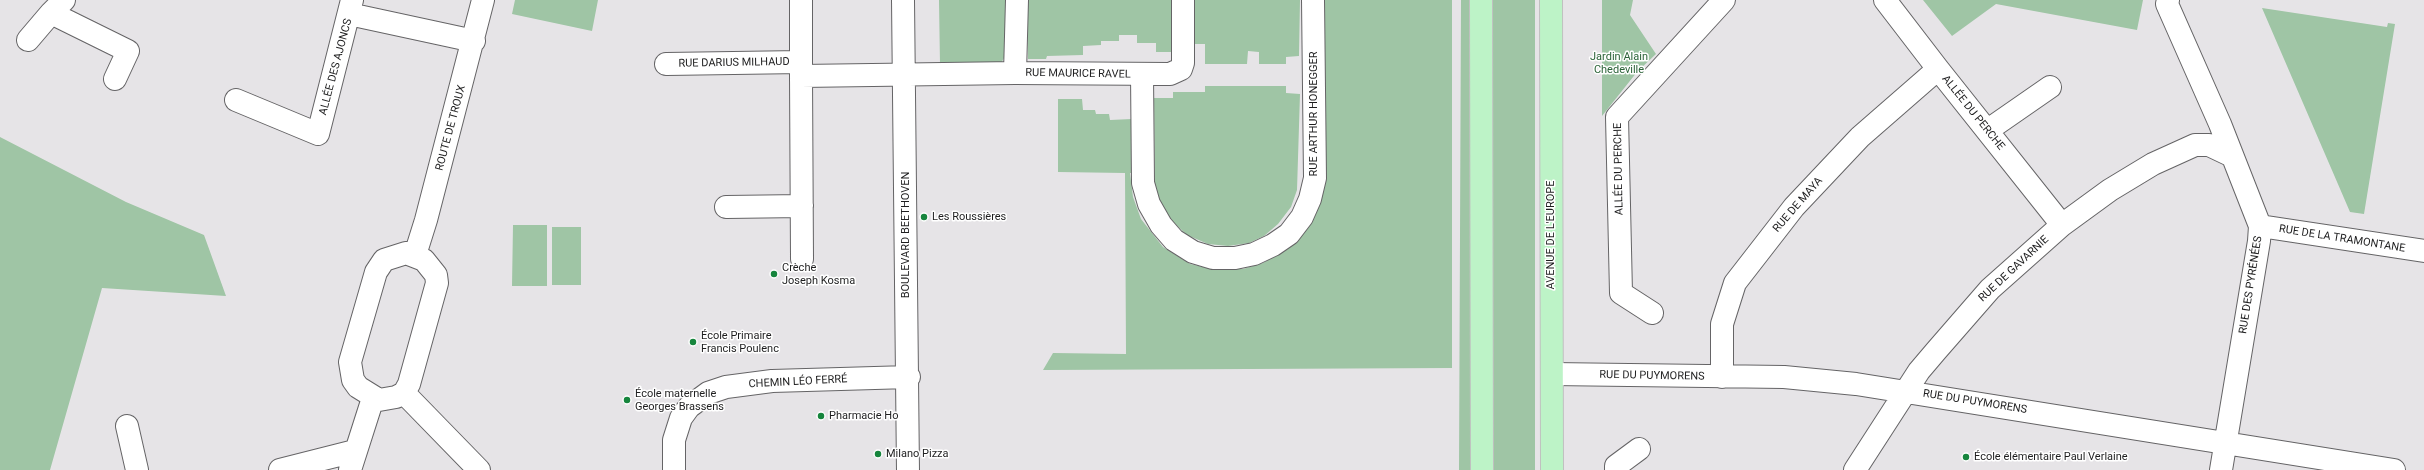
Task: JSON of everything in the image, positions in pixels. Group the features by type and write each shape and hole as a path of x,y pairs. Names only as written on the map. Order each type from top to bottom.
{"main road":[{"path":"1481,0 1482,470"},
{"name":"AVENUE DE L'EUROPE","path":"1551,0 1552,470"}],"street":[{"name":"ROUTE DE TROUX","path":"415,255 426,220 474,41 483,0"},
{"name":"RUE DARIUS MILHAUD","path":"666,64 801,69 801,0"},
{"name":"BOULEVARD BEETHOVEN","path":"904,0 906,281 909,377 908,470"},
{"path":"1015,73 1017,0"},
{"name":"RUE MAURICE RAVEL","path":"801,69 905,75 1015,73 1170,74 1180,69 1183,63 1183,0"},
{"name":"RUE ARTHUR HONEGGER","path":"1142,74 1143,183 1149,204 1161,225 1174,240 1200,254 1220,258 1254,254 1273,245 1289,234 1302,217 1310,199 1315,178 1313,0"},
{"name":"ALLÉE DU PERCHE","path":"1652,313 1621,293 1617,118 1724,0"},
{"name":"ALLÉE DU PERCHE","path":"1885,0 2062,225"},
{"name":"RUE DES PYRÉNÉES","path":"2168,0 2167,4 2220,124 2230,155 2260,226 2258,248 2221,470"},
{"path":"28,40 57,6 128,52 115,79"},
{"name":"ALLÉE DES AJONCS","path":"236,100 318,134 350,7 474,41"},
{"path":"801,69 802,259"},
{"name":"RUE DE MAYA","path":"1722,376 1722,324 1735,283 1794,206 1860,137 1938,69"},
{"path":"1988,130 2050,87"},
{"name":"RUE DE GAVARNIE","path":"1855,470 1919,371 1990,289 2062,225 2110,190 2147,168 2195,145 2209,145 2230,155"},
{"path":"726,206 802,206"},
{"name":"RUE DE LA TRAMONTANE","path":"2260,226 2424,252"},
{"path":"399,254 415,255 424,260 431,267 436,276 437,283 409,384 404,393 387,400 373,398 358,387 351,373 350,362 376,272 380,265 390,257 399,254"},
{"name":"RUE DU PUYMORENS","path":"1552,374 1784,377 1907,391 2394,470"},
{"name":"CHEMIN LÉO FERRÉ","path":"674,470 674,440 681,418 689,407 708,393 726,387 772,381 909,377"},
{"path":"404,393 477,469"},
{"path":"280,470 353,460 373,398"},
{"path":"128,426 137,470"},
{"path":"1616,470 1616,466 1639,449"}],"green space":[{"path":"515,0 598,0 592,31 512,14"},
{"path":"939,0 1007,0 1008,51 1000,65 940,65"},
{"path":"1027,0 1174,0 1175,52 1156,52 1156,43 1137,43 1137,35 1119,35 1119,41 1101,41 1101,45 1083,46 1083,55 1047,56 1046,59 1028,59"},
{"path":"1195,0 1300,0 1299,56 1286,57 1286,64 1259,64 1259,52 1248,51 1247,64 1205,64 1205,44 1195,44"},
{"path":"1324,0 1452,0 1452,368 1043,370 1053,353 1126,354 1125,173 1058,172 1058,99 1082,99 1083,110 1095,110 1096,114 1109,114 1110,120 1132,119 1132,173 1130,173 1133,197 1141,219 1163,247 1190,264 1212,269 1243,269 1263,263 1288,249 1299,238"},
{"path":"1461,0 1471,0 1470,470 1459,470"},
{"path":"1489,0 1535,0 1535,470 1490,470"},
{"name":"Jardin Alain Chedeville","path":"1602,0 1633,0 1630,15 1656,54 1637,72 1602,116"},
{"path":"1923,0 2143,0 2137,30 1996,4 1952,36"},
{"path":"2262,8 2387,27 2388,23 2395,24 2364,214 2350,212"},
{"path":"1205,86 1286,86 1286,93 1300,94 1297,190 1291,207 1278,224 1264,236 1249,243 1228,246 1208,244 1187,235 1173,222 1161,207 1155,188 1154,98 1173,98 1173,92 1205,92"},
{"path":"0,137 126,202 204,235 226,296 102,288 50,470 0,470"},
{"path":"513,225 547,225 547,286 512,286"},
{"path":"552,227 581,227 581,285 552,285"}],"place":[{"name":"Les Roussières","path":"924,217"},
{"name":"Crèche Joseph Kosma","path":"774,274"},
{"name":"École Primaire Francis Poulenc","path":"693,342"},
{"name":"École maternelle Georges Brassens","path":"627,400"},
{"name":"Pharmacie Ho","path":"821,416"},
{"name":"Milano Pizza","path":"878,454"},
{"name":"École élémentaire Paul Verlaine","path":"1966,457"}]}
